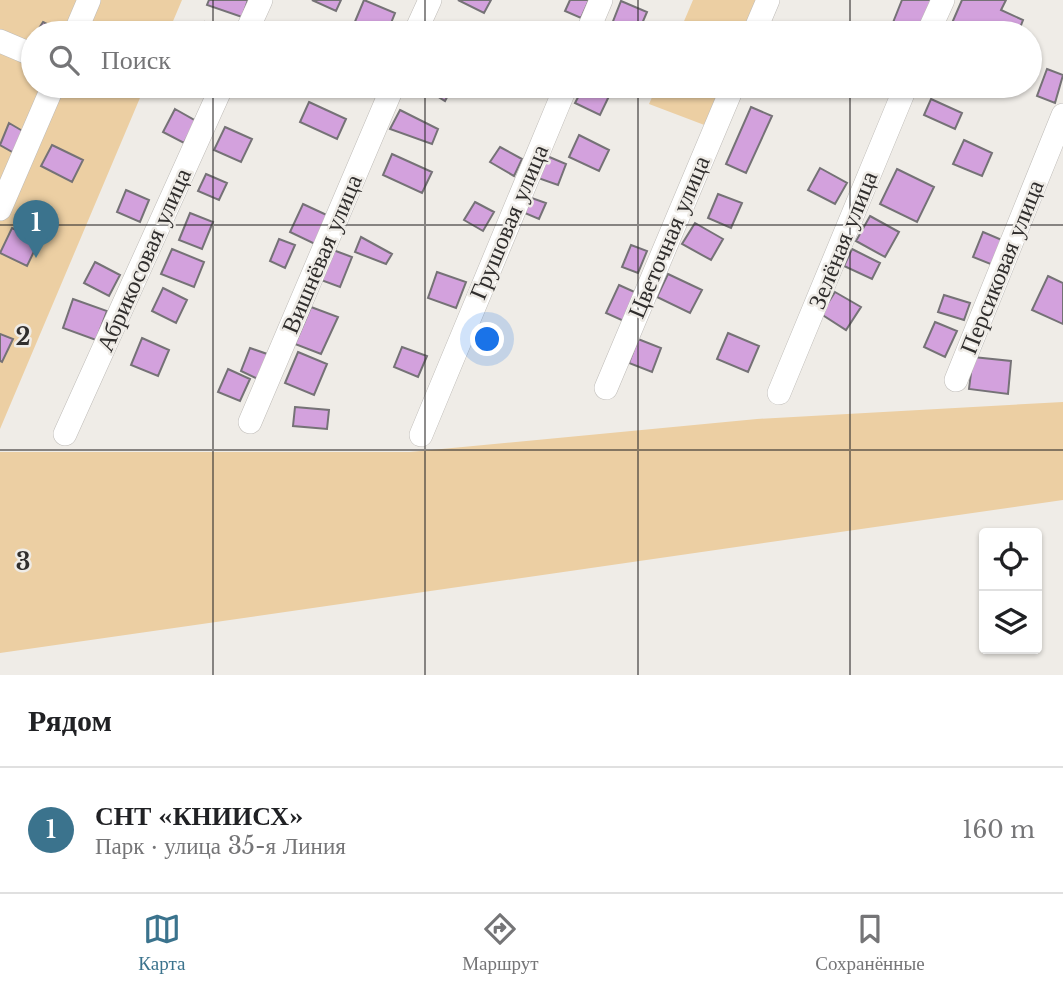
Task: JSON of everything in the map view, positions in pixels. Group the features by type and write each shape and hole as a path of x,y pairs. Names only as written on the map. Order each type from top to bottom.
{"street":[{"path":"80,21 89,0"},
{"path":"251,21 261,0"},
{"path":"420,21 430,0"},
{"path":"592,21 601,0"},
{"path":"759,21 768,0"},
{"path":"933,21 943,0"},
{"path":"0,41 21,50"},
{"path":"0,209 6,178 46,98"},
{"name":"Абрикосовая улица","path":"65,434 217,98"},
{"name":"Вишнёвая улица","path":"250,422 388,98"},
{"name":"Грушовая улица","path":"421,435 561,98"},
{"name":"Цветочная улица","path":"606,388 728,98"},
{"name":"Зелёная улица","path":"779,393 901,98"},
{"name":"Персиковая улица","path":"956,380 1063,115"}],"shaded area":[{"path":"0,0 182,0 173,21 21,21 21,98 140,98 0,429"},
{"path":"693,0 762,0 753,21 684,21"},
{"path":"652,98 720,98 707,126 649,104"},
{"path":"1063,402 1063,500 0,653 0,452 410,452 757,419"}],"building":[{"path":"209,0 248,0 242,17 207,5"},
{"path":"312,0 341,0 336,11"},
{"path":"364,0 395,13 392,21 355,21"},
{"path":"458,0 491,0 484,13"},
{"path":"570,0 589,0 581,18 565,11"},
{"path":"902,0 932,0 924,21 894,21"},
{"path":"962,0 1006,0 1001,10 1023,20 1023,21 953,21"},
{"path":"621,1 647,12 643,21 613,21"},
{"path":"1047,69 1063,75 1055,103 1042,98 1042,82"},
{"path":"578,98 608,98 600,115 575,103"},
{"path":"931,99 962,113 955,129 924,115"},
{"path":"309,102 346,119 337,139 300,122"},
{"path":"751,107 772,116 746,173 726,164"},
{"path":"175,109 196,121 184,143 163,132"},
{"path":"400,110 438,129 432,144 390,129"},
{"path":"9,123 26,133 14,153 0,145"},
{"path":"225,127 252,139 241,162 214,150"},
{"path":"579,135 609,150 599,171 569,157"},
{"path":"964,140 992,153 982,176 953,164"},
{"path":"52,145 83,160 72,182 41,166"},
{"path":"500,147 522,159 514,176 490,162"},
{"path":"392,154 432,172 422,193 383,175"},
{"path":"547,156 566,164 558,185 538,178"},
{"path":"820,168 847,183 835,204 808,190"},
{"path":"897,169 934,187 917,222 880,204"},
{"path":"206,174 227,183 219,200 198,191"},
{"path":"126,190 149,200 140,222 117,212"},
{"path":"718,194 742,203 731,228 708,218"},
{"path":"526,196 546,203 539,219 520,211"},
{"path":"475,202 494,212 483,231 464,220"},
{"path":"303,204 331,217 317,245 290,232"},
{"path":"190,213 213,222 202,249 179,240"},
{"path":"870,216 899,232 885,257 856,241"},
{"path":"695,223 723,239 711,260 682,244"},
{"path":"12,228 39,241 27,266 0,253"},
{"path":"983,232 1002,240 993,265 973,257"},
{"path":"361,237 392,254 386,264 355,252"},
{"path":"279,239 295,245 285,268 270,261"},
{"path":"631,245 647,251 638,273 622,267"},
{"path":"172,249 204,262 194,287 161,274"},
{"path":"852,249 880,263 872,279 844,266"},
{"path":"333,250 352,257 340,287 321,280"},
{"path":"95,262 120,275 109,296 84,283"},
{"path":"437,272 466,282 456,308 428,298"},
{"path":"668,274 702,290 690,313 657,297"},
{"path":"1048,276 1063,283 1063,324 1032,310"},
{"path":"619,285 639,294 626,322 606,313"},
{"path":"163,288 187,300 176,323 152,311"},
{"path":"835,292 861,307 846,330 821,314"},
{"path":"944,295 970,303 964,320 938,312"},
{"path":"73,299 107,311 96,340 63,328"},
{"path":"311,307 338,317 321,354 295,344"},
{"path":"935,322 957,331 945,357 924,347"},
{"path":"728,333 759,346 748,372 717,359"},
{"path":"0,334 13,339 2,362 0,361"},
{"path":"142,338 169,350 158,376 131,365"},
{"path":"638,339 661,348 652,372 629,363"},
{"path":"402,347 427,356 418,377 394,367"},
{"path":"250,348 270,355 262,381 241,371"},
{"path":"298,352 327,364 314,395 285,383"},
{"path":"973,357 1011,361 1008,394 969,389"},
{"path":"228,369 250,379 240,401 218,392"},
{"path":"295,407 329,410 327,429 293,426"}],"place":[{"name":"СНТ «КНИИСХ»","path":"36,258"}]}
